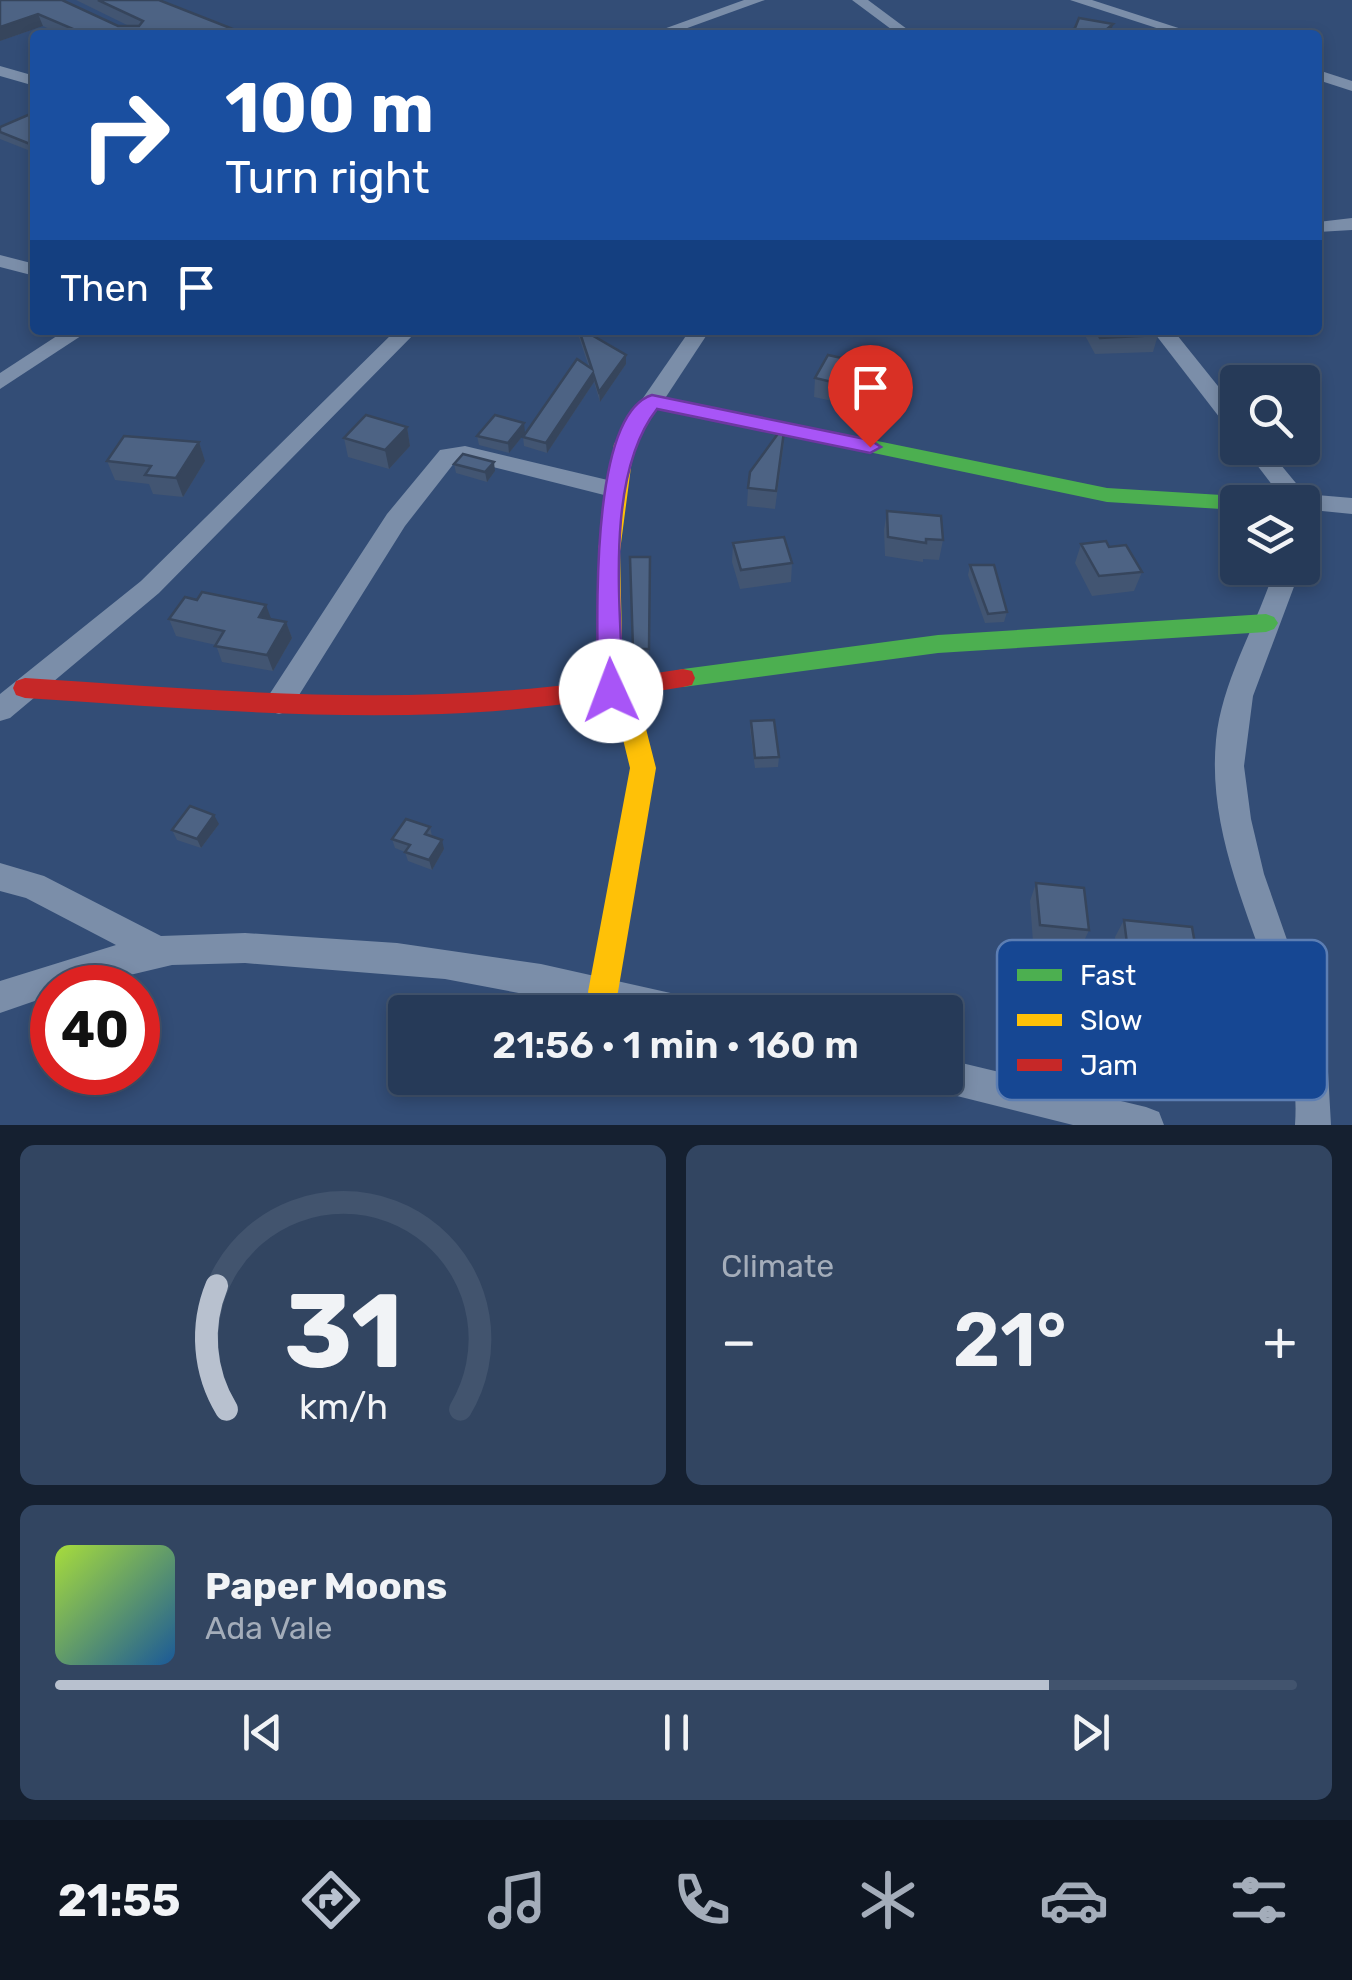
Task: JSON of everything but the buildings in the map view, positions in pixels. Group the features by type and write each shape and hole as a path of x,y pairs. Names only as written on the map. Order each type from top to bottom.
{"street":[{"path":"669,30 758,0"},
{"path":"859,0 901,30"},
{"path":"1077,0 1175,30"},
{"path":"0,71 30,80"},
{"path":"1322,76 1352,86"},
{"path":"1322,228 1352,224"},
{"path":"0,261 30,269"},
{"path":"0,382 72,335"},
{"path":"0,710 150,586 403,335"},
{"path":"603,992 643,768 631,721 611,691 609,551 616,490 624,444 697,335"},
{"path":"1166,335 1220,403"},
{"path":"652,402 1107,495 1220,502"},
{"path":"279,703 396,520 448,455 465,453 616,490"},
{"path":"1268,465 1284,485"},
{"path":"1320,504 1352,506"},
{"path":"1269,940 1246,863 1233,794 1230,742 1240,688 1281,585"},
{"path":"25,688 279,703 412,706 611,691 831,656 951,642 1266,623"},
{"path":"0,877 32,886 158,952"},
{"path":"0,997 83,968 158,952 235,947 409,958 471,966 615,995"},
{"path":"963,1080 997,1089"},
{"path":"1043,1100 1146,1125"},
{"path":"1313,1125 1316,1100"}],"traffic: fast":[{"path":"809,433 1107,495 1220,502"},
{"path":"683,678 938,644 1266,623"}],"traffic: slow":[{"path":"603,992 643,768 631,721 611,691 609,551 624,444 652,401 809,433"}],"traffic: jam":[{"path":"25,688 267,703 412,705 548,696 683,678"}],"route":[{"path":"611,691 609,551 620,459 631,429 652,402 870,447"}]}
